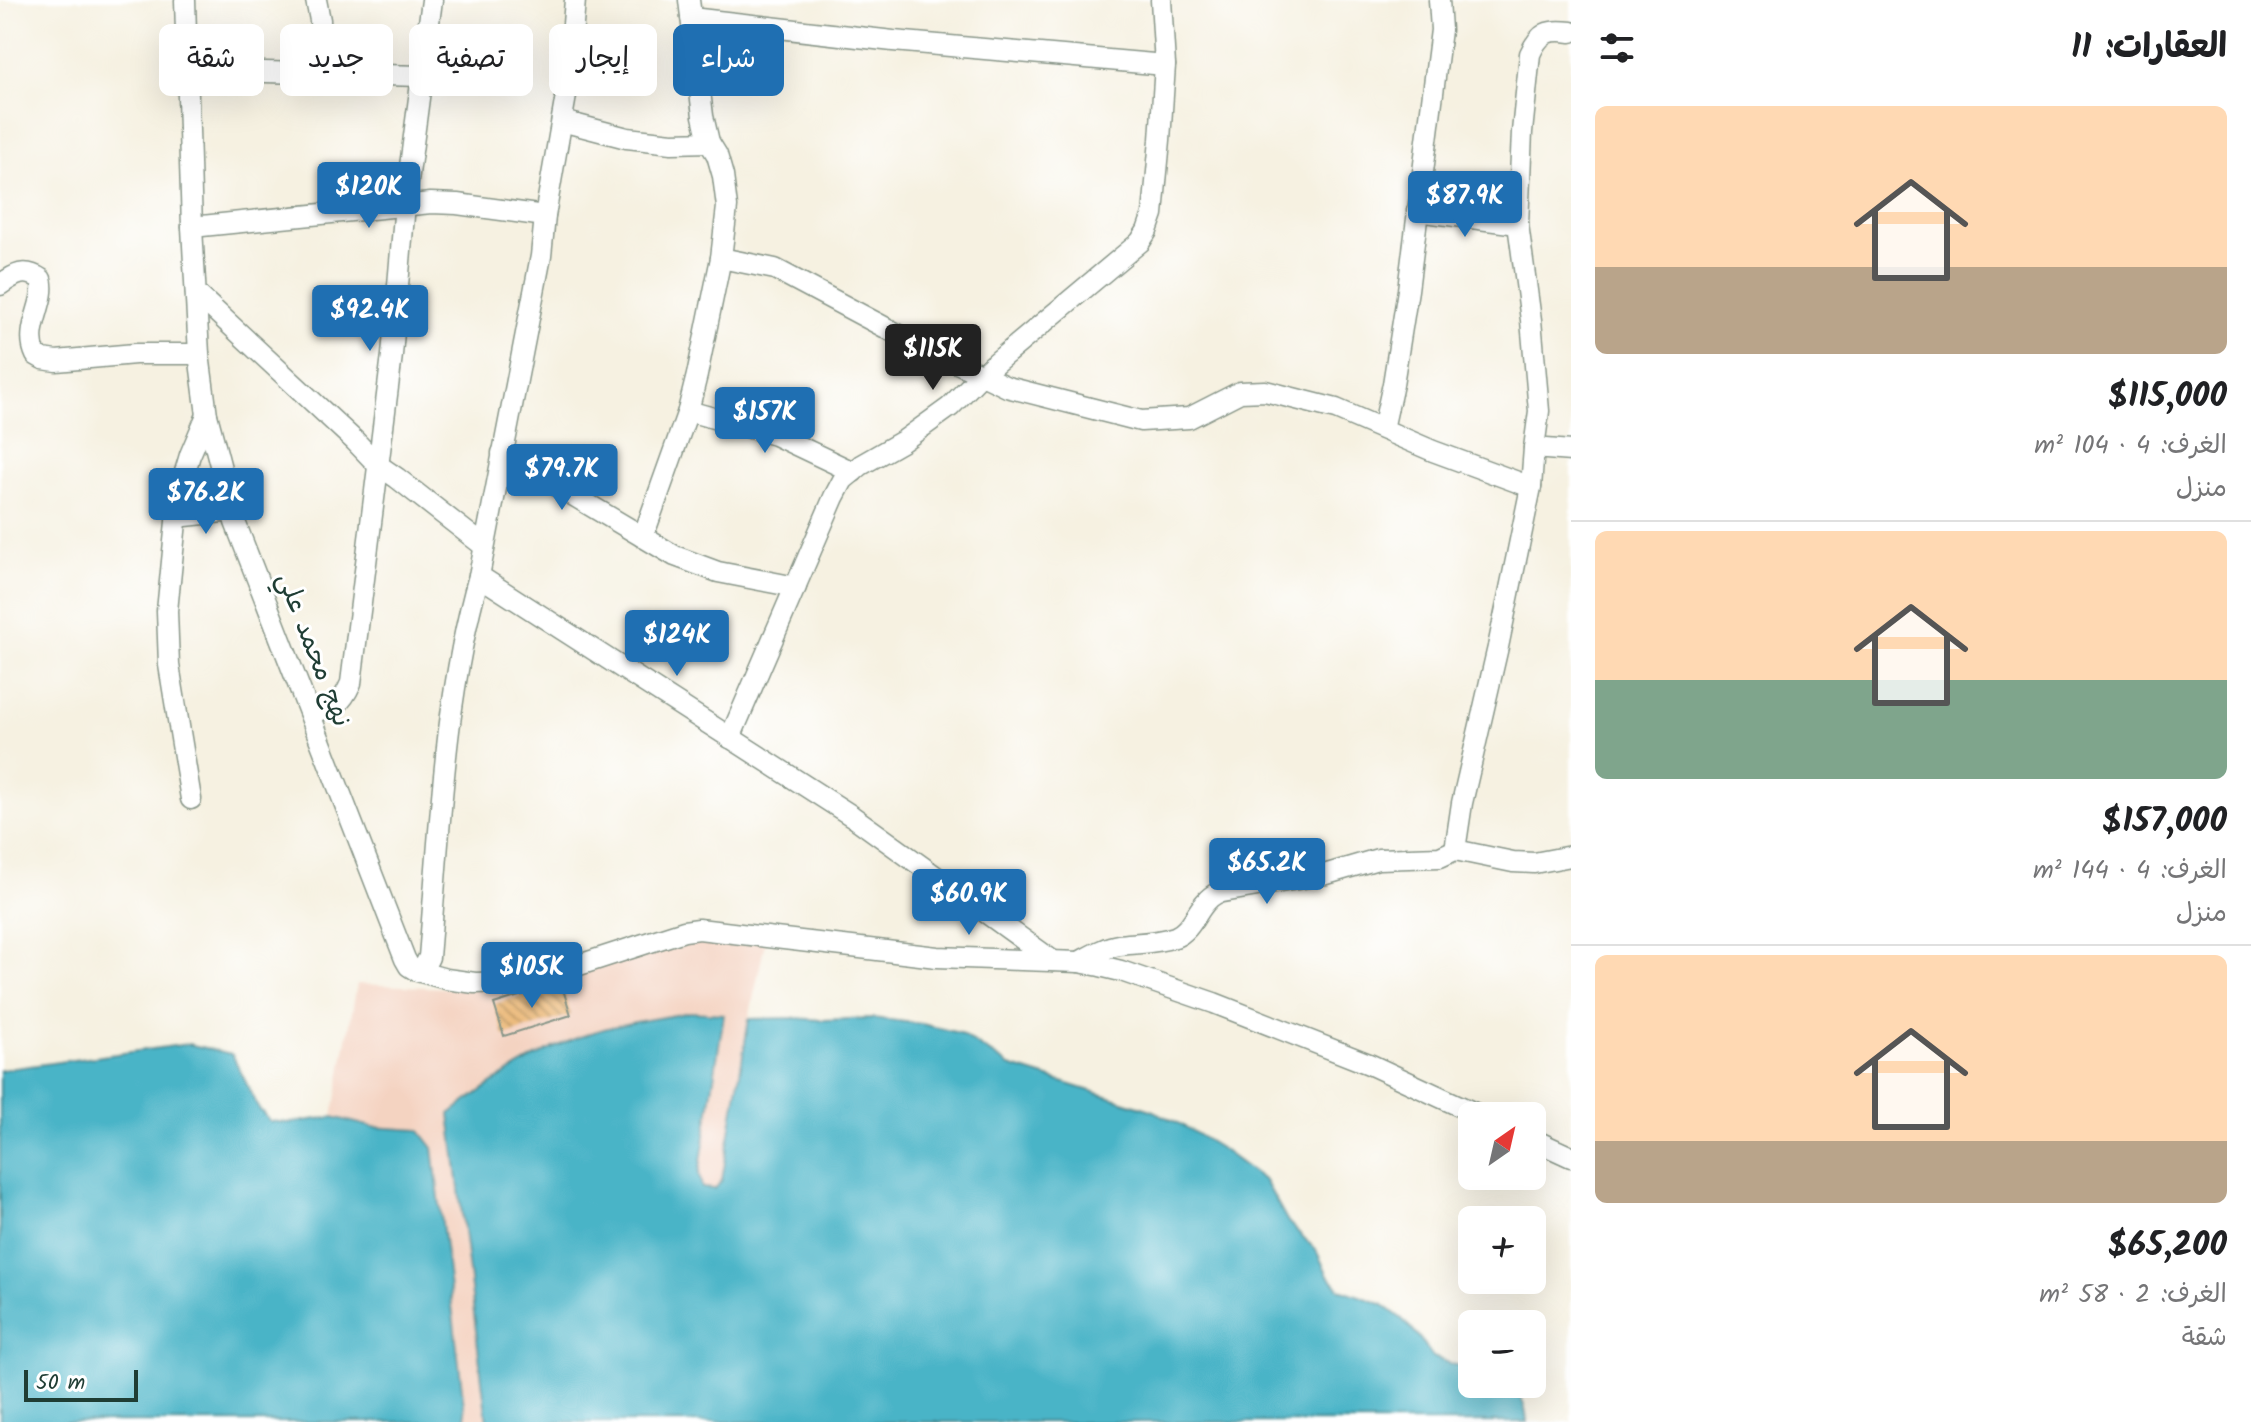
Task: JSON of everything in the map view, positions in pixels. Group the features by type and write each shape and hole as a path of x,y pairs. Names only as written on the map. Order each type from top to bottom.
{"street":[{"name":"نهج محمد علي","path":"185,0 186,24"},
{"path":"316,0 320,24"},
{"path":"429,24 432,0"},
{"path":"575,0 568,84 541,256 479,576 467,618 453,704 429,957 420,971 475,983 516,980 576,966 684,931 699,929 948,958 1079,962 1121,971 1214,1003 1369,1064 1458,1105"},
{"path":"730,738 843,480 950,407 981,375 1140,242 1147,231 1153,214 1165,65 1161,0"},
{"path":"1383,429 1404,319 1441,30 1439,0"},
{"path":"643,537 688,411 721,258 727,207 723,176 709,142 703,116 690,9 893,41 1165,65"},
{"path":"1455,850 1462,803 1531,487 1539,411 1518,224 1522,132 1530,54 1535,42 1545,33 1559,30 1571,32"},
{"name":"نهج محمد علي","path":"188,96 199,354 207,415 232,511 405,959 409,966 420,971"},
{"path":"311,713 334,707 345,698 351,683 392,355 405,204 419,96"},
{"path":"562,121 627,138 672,143 709,142"},
{"path":"192,227 405,204 457,204 545,216"},
{"path":"1417,211 1518,224"},
{"path":"721,258 775,269 903,337 1007,387 1141,421 1189,418 1232,396 1258,390 1336,409 1433,451 1531,487"},
{"path":"0,285 21,272 41,279 43,286 32,343 36,355 43,359 56,361 107,356 199,354"},
{"path":"196,293 378,465 484,546"},
{"path":"688,411 775,435 853,472"},
{"path":"191,799 169,665 167,611 183,475 207,415"},
{"path":"1534,448 1571,451"},
{"path":"502,453 675,556 718,572 796,587"},
{"path":"176,517 232,511"},
{"path":"479,576 852,816 1053,961"},
{"path":"1079,962 1108,948 1152,943 1175,936 1187,927 1207,899 1217,893 1327,874 1378,859 1440,857 1455,850 1513,862 1534,863 1571,856"},
{"path":"1546,1145 1571,1157"}],"shaded area":[{"path":"690,932 765,942 722,1180 715,1189 702,1188 699,1174 724,1014 450,1114 487,1422 466,1422 433,1148 418,1130 372,1127 333,1117 357,984 496,990"}],"water":[{"path":"690,1012 724,1014 699,1174 702,1188 715,1189 722,1180 749,1019 872,1018 922,1024 959,1033 1010,1066 1152,1110 1223,1150 1265,1181 1288,1222 1316,1250 1328,1275 1340,1289 1382,1304 1402,1319 1433,1357 1458,1365 1458,1398 1521,1398 1527,1422 487,1422 450,1114 484,1089 555,1047 617,1026"},
{"path":"188,1044 232,1054 259,1109 270,1121 288,1123 333,1117 372,1127 419,1130 433,1148 466,1422 0,1422 0,1070"}],"building":[{"path":"561,983 571,1015 504,1036 494,1004"}]}
